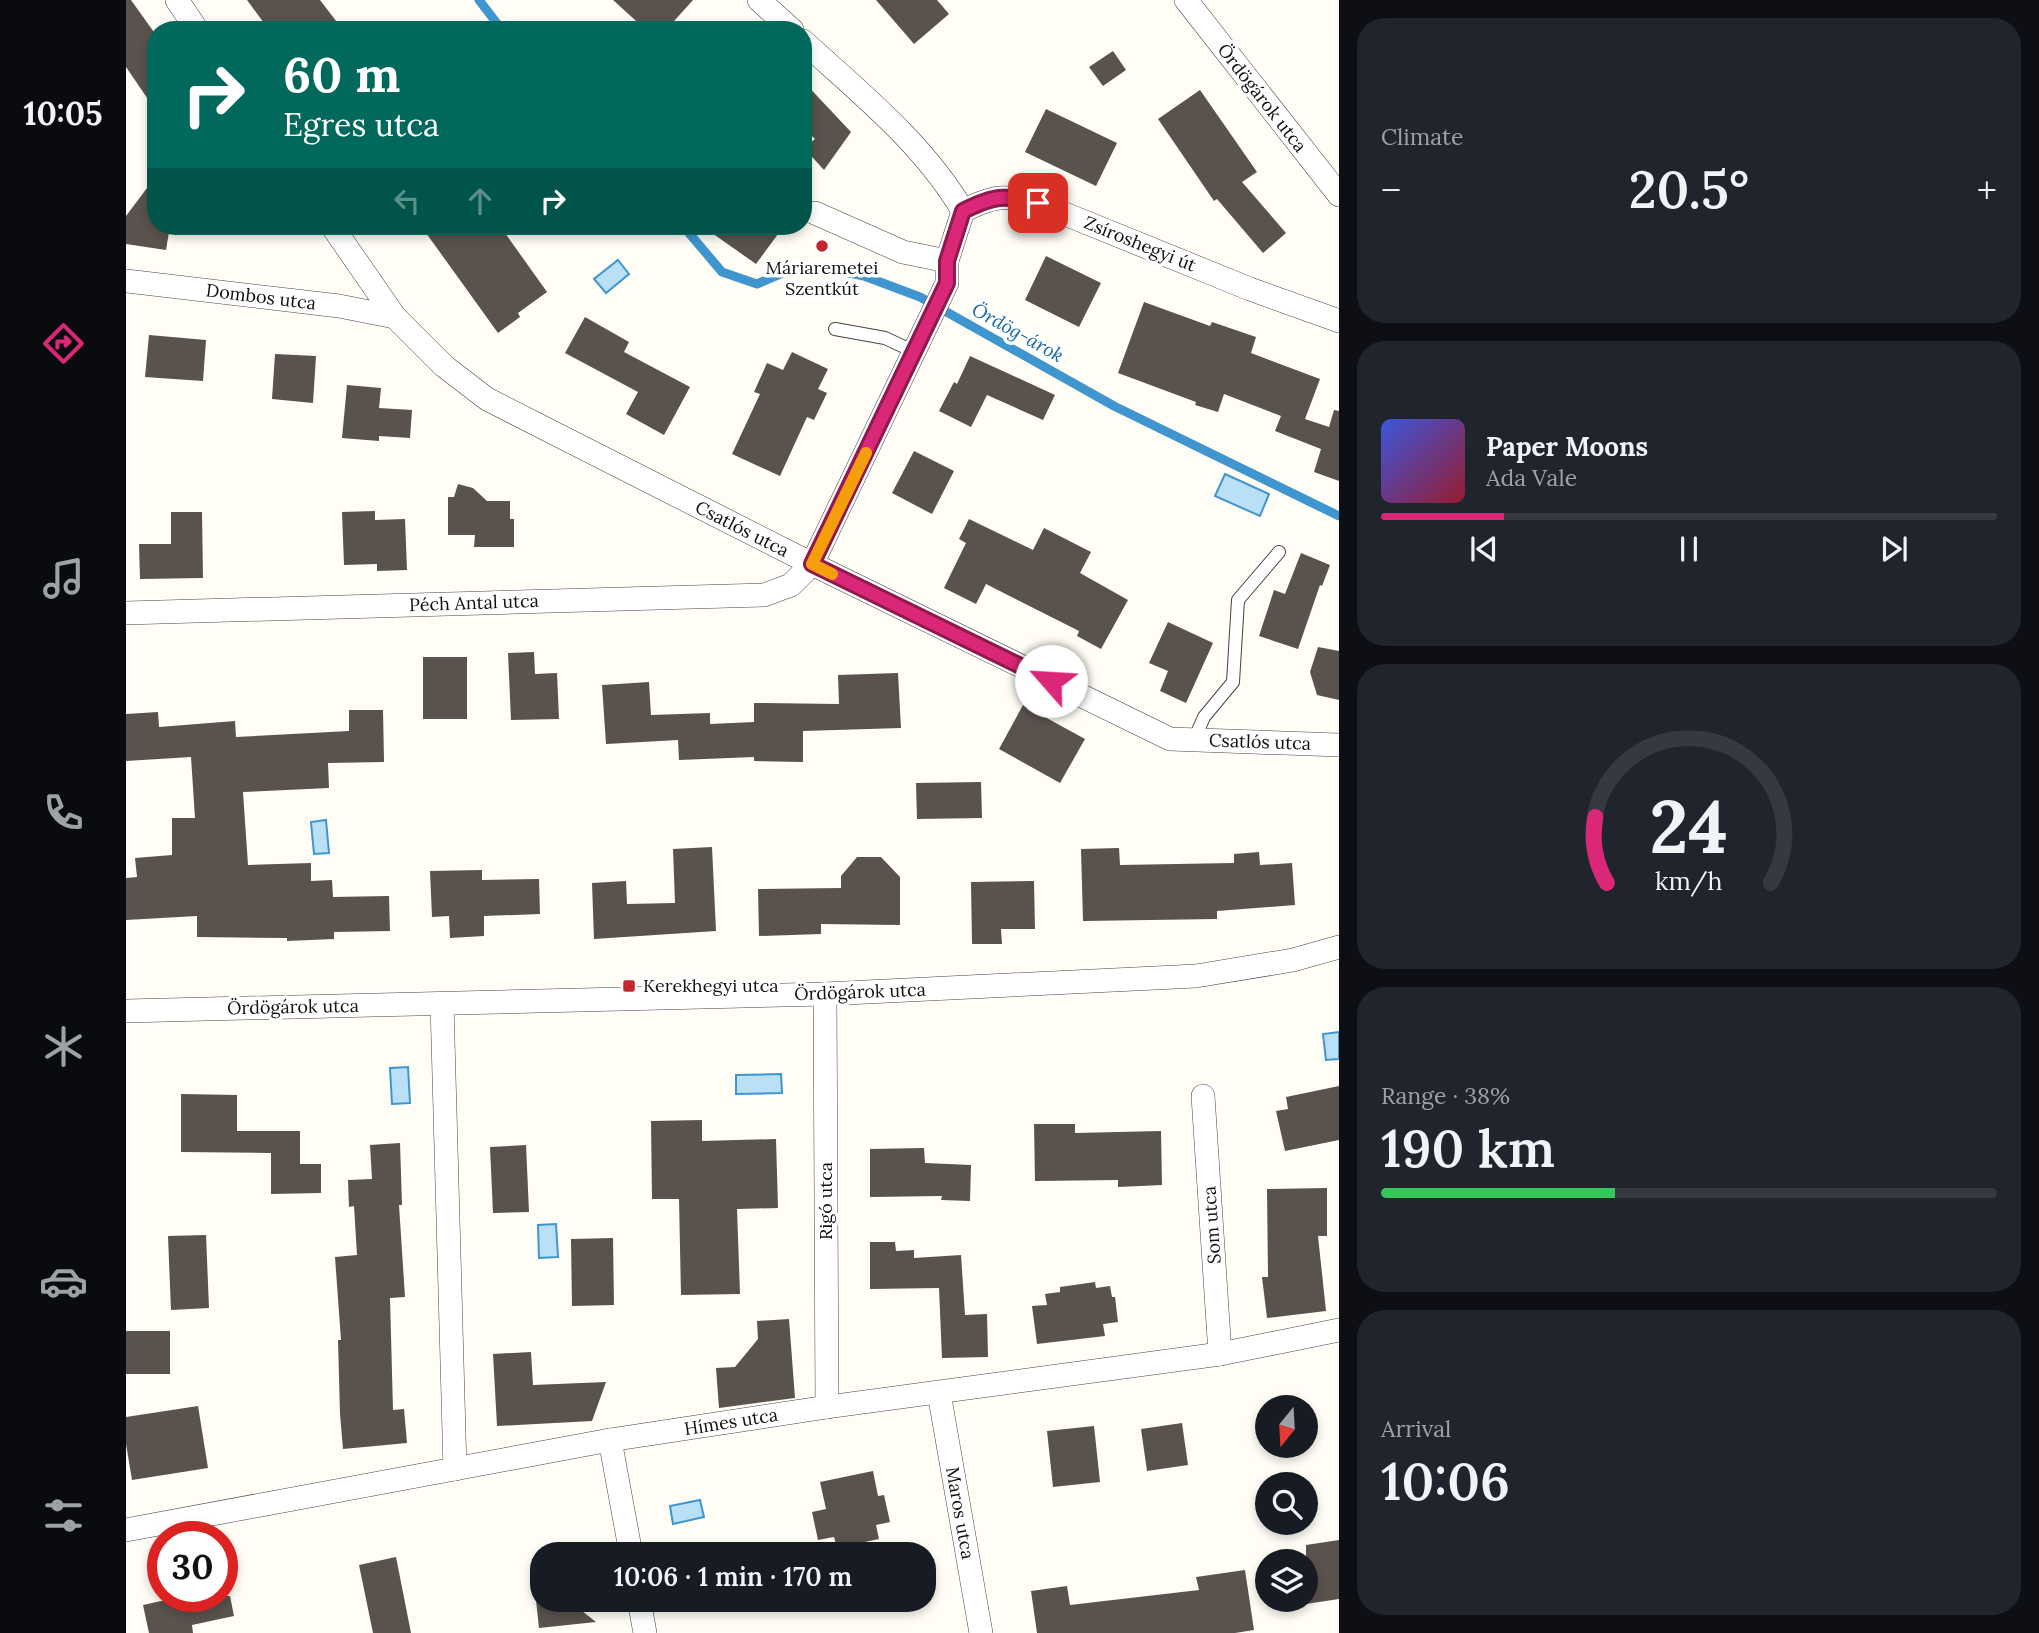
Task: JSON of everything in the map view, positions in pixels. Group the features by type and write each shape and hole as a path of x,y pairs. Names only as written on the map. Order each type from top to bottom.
{"street":[{"path":"177,0 191,21"},
{"path":"759,0 782,21"},
{"name":"Ördögárok utca","path":"1186,0 1339,195"},
{"path":"812,48 918,148 945,180 963,211 947,272 919,343 812,564"},
{"name":"Zsíroshegyi út","path":"963,211 988,199 1011,197 1038,203 1250,289 1339,321"},
{"path":"815,213 947,272"},
{"name":"Csatlós utca","path":"338,235 395,317 444,366 486,399 812,564 1170,739 1339,745"},
{"name":"Dombos utca","path":"126,281 339,306 395,317"},
{"name":"Péch Antal utca","path":"126,613 764,595 791,585 812,564"},
{"name":"Ördögárok utca","path":"126,1011 825,994 1196,976 1293,960 1339,947"},
{"name":"Rigó utca","path":"825,994 827,1408"},
{"path":"442,1004 455,1469"},
{"name":"Som utca","path":"1203,1096 1220,1354"},
{"name":"Hímes utca","path":"126,1530 610,1440 1220,1354 1339,1330"},
{"name":"Maros utca","path":"939,1393 981,1633"},
{"path":"610,1440 629,1542"},
{"path":"641,1612 645,1633"}],"lane":[{"path":"835,329 919,343"},
{"path":"1194,740 1204,716 1233,682 1238,600 1279,552"}],"water":[{"path":"618,260 629,274 606,293 594,279"},
{"path":"1225,474 1269,494 1260,516 1215,496"},
{"path":"326,820 329,853 314,854 311,822"},
{"path":"1339,1032 1339,1059 1326,1060 1323,1034"},
{"path":"408,1067 410,1103 392,1104 390,1068"},
{"path":"781,1074 782,1093 736,1094 736,1075"},
{"path":"556,1224 558,1257 539,1258 538,1225"},
{"path":"700,1500 704,1517 673,1524 670,1506"}],"building":[{"path":"126,0 131,0 147,22 147,98 126,67"},
{"path":"247,0 320,0 336,21 262,21"},
{"path":"613,0 693,0 674,21 636,21"},
{"path":"876,0 937,0 949,14 914,44"},
{"path":"1113,51 1126,70 1103,86 1089,67"},
{"path":"1200,90 1257,172 1242,182 1286,233 1263,253 1217,199 1214,201 1158,119"},
{"path":"812,91 851,132 824,170 812,157 812,141 815,139 812,136"},
{"path":"1046,109 1117,143 1096,186 1025,152"},
{"path":"147,188 147,235 168,235 166,250 126,244 126,216"},
{"path":"427,235 506,235 547,292 518,313 520,317 498,333"},
{"path":"715,235 777,235 756,264"},
{"path":"1046,256 1101,283 1079,327 1025,300"},
{"path":"1144,302 1210,326 1212,322 1256,337 1251,353 1320,379 1305,419 1329,427 1334,410 1339,411 1339,481 1314,472 1321,449 1275,431 1281,416 1224,394 1218,412 1118,373"},
{"path":"585,317 629,342 624,352 690,387 664,435 626,414 638,392 565,353"},
{"path":"149,335 206,340 203,381 145,377"},
{"path":"792,352 828,369 818,389 827,393 814,420 807,417 780,476 732,454 760,394 754,392 767,363 783,370"},
{"path":"275,354 316,356 313,403 272,399"},
{"path":"970,356 1055,395 1043,420 987,395 971,427 939,411 954,382 957,384"},
{"path":"347,385 381,388 379,408 412,410 410,438 379,436 379,441 342,438"},
{"path":"914,451 954,471 932,514 892,493"},
{"path":"458,484 473,488 487,501 510,501 510,519 514,519 514,547 474,547 475,535 448,535 448,497 454,497"},
{"path":"375,511 375,520 405,519 407,570 377,571 377,564 344,565 342,512"},
{"path":"171,512 202,512 203,578 140,579 139,544 171,544"},
{"path":"969,519 1033,550 1044,528 1091,552 1080,573 1128,600 1101,649 1077,636 1079,631 986,584 976,604 944,588 966,543 959,539"},
{"path":"1301,553 1330,565 1322,586 1320,585 1298,649 1259,636 1274,590 1285,594"},
{"path":"1168,622 1213,643 1186,703 1160,691 1168,671 1149,663"},
{"path":"1318,647 1339,651 1339,700 1317,695 1310,672"},
{"path":"534,652 535,674 557,673 559,719 511,720 508,653"},
{"path":"423,657 467,657 467,719 423,719"},
{"path":"898,673 901,728 803,731 803,762 754,761 754,757 679,760 678,740 606,744 602,685 649,682 651,715 710,713 710,724 754,722 754,703 839,704 838,675"},
{"path":"1023,705 1085,739 1060,783 999,749"},
{"path":"349,710 383,710 384,762 328,763 329,788 243,792 248,865 311,863 311,881 332,880 333,897 389,896 390,931 334,932 334,939 287,941 287,938 197,937 197,916 126,920 126,878 137,877 135,858 172,855 172,818 195,818 191,757 126,761 126,714 158,712 159,727 235,721 236,737 349,731"},
{"path":"981,782 982,818 917,819 916,783"},
{"path":"712,847 716,931 594,939 592,883 626,881 627,904 675,903 673,849"},
{"path":"1119,848 1120,865 1234,863 1234,854 1259,852 1260,865 1292,863 1295,905 1217,911 1217,919 1083,921 1081,849"},
{"path":"857,857 881,857 900,877 900,925 821,924 821,934 759,936 758,889 841,888 841,876"},
{"path":"482,870 482,880 539,879 540,914 484,916 484,936 450,938 449,916 432,917 430,871"},
{"path":"1034,881 1035,929 1001,929 1002,944 972,944 971,882"},
{"path":"1339,1086 1339,1140 1285,1151 1276,1111 1288,1109 1286,1097"},
{"path":"181,1094 237,1095 237,1131 300,1131 300,1164 321,1164 321,1193 271,1194 271,1153 181,1152"},
{"path":"702,1120 702,1141 776,1139 778,1208 737,1209 740,1294 681,1295 679,1199 652,1199 651,1121"},
{"path":"1034,1124 1075,1124 1075,1133 1161,1131 1162,1185 1118,1187 1118,1180 1035,1181"},
{"path":"400,1143 402,1205 399,1205 405,1297 390,1298 393,1410 404,1409 407,1443 343,1449 338,1340 341,1340 335,1257 357,1255 354,1206 349,1207 348,1180 372,1179 370,1145"},
{"path":"526,1145 529,1212 493,1213 490,1147"},
{"path":"924,1148 925,1163 971,1165 970,1201 941,1200 942,1196 870,1197 870,1149"},
{"path":"1327,1188 1327,1236 1318,1236 1326,1311 1267,1318 1262,1277 1268,1277 1267,1189"},
{"path":"206,1235 209,1308 171,1310 168,1236"},
{"path":"613,1238 614,1305 572,1306 571,1239"},
{"path":"870,1242 895,1242 896,1251 914,1250 914,1258 961,1255 965,1315 987,1314 988,1357 942,1358 939,1288 870,1289"},
{"path":"1095,1282 1096,1288 1110,1286 1112,1297 1115,1297 1118,1322 1103,1324 1105,1336 1037,1344 1032,1306 1047,1305 1045,1294 1060,1292 1060,1287"},
{"path":"789,1319 795,1398 719,1408 716,1368 735,1367 758,1339 757,1321"},
{"path":"126,1331 170,1331 170,1374 126,1374"},
{"path":"531,1352 533,1385 606,1382 592,1421 497,1426 493,1354"},
{"path":"198,1406 208,1468 132,1480 126,1444 126,1417"},
{"path":"1182,1423 1188,1465 1147,1471 1141,1429"},
{"path":"1094,1426 1100,1482 1053,1487 1047,1431"},
{"path":"873,1471 878,1496 884,1495 890,1522 876,1525 879,1539 865,1542 835,1542 834,1537 818,1540 812,1512 826,1509 820,1482"},
{"path":"1339,1540 1339,1599 1318,1602 1318,1549 1306,1549 1306,1545"},
{"path":"396,1557 411,1633 373,1633 359,1565"},
{"path":"1245,1570 1254,1630 1235,1633 1037,1633 1031,1591 1067,1586 1070,1605 1199,1590 1196,1577"},
{"path":"147,1604 147,1612 233,1612 234,1616 192,1625 193,1633 149,1633 143,1605"},
{"path":"537,1612 583,1612 596,1622 539,1628"}],"waterway":[{"name":"Ördög-árok","path":"479,0 495,21"},
{"name":"Ördög-árok","path":"691,235 722,272 757,284 792,269 824,268 864,276 920,297 1114,406 1339,516"}],"slow traffic":[{"path":"832,574 812,564 866,453"}],"place":[{"name":"Máriaremetei Szentkút","path":"822,246"},
{"name":"Kerekhegyi utca","path":"629,986"}],"route":[{"path":"1038,203 1011,197 988,199 963,211 947,261 947,283 812,564 1051,681"}]}
